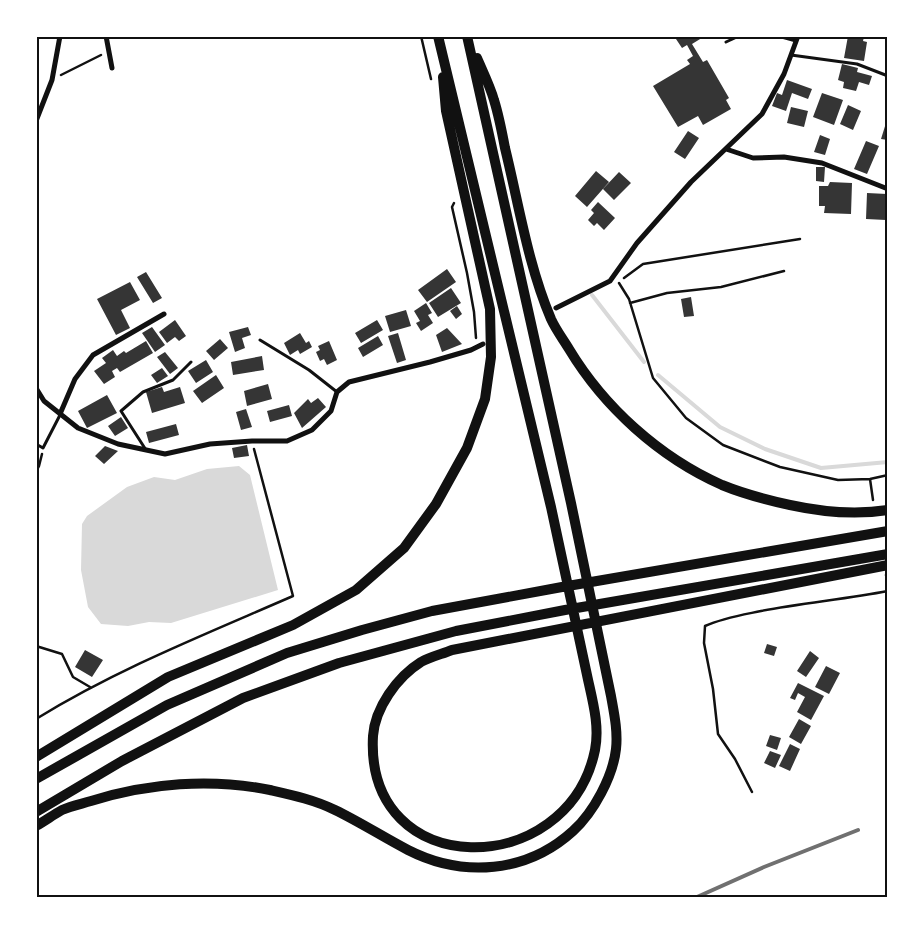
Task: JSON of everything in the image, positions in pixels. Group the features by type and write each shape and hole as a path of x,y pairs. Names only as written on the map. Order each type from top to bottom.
{"highway":[{"path":"438,36 551,507 587,675 596,725 595,748 588,776 575,796 557,817 532,835 502,844 476,848 451,846 427,837 405,823 389,804 377,781 372,756 374,730 381,706 395,684 421,662 452,650 887,570"},
{"path":"36,757 168,678 293,625 356,590 404,548 436,504 467,448 485,399 491,357 490,309 446,111 438,36"},
{"path":"36,826 63,810 103,797 141,789 174,785 234,785 286,794 333,809 409,850 438,862 469,868 500,867 529,858 562,842 580,825 600,796 609,776 616,749 615,720 571,503 468,36"},
{"path":"468,36 494,101 539,288 552,321 588,378 611,406 660,450 721,484 760,498 807,508 840,512 888,510"},
{"path":"36,779 167,705 287,653 362,630 441,609 888,531"},
{"path":"36,812 122,761 243,698 339,663 456,631 565,610 888,554"}],"street":[{"path":"36,121 52,80 60,36"},
{"path":"106,36 112,68"},
{"path":"556,308 610,281 637,243 691,182 762,114 784,74 797,38"},
{"path":"726,149 753,158 784,157 822,163 888,189"},
{"path":"60,414 75,379 93,355 164,314"},
{"path":"36,388 44,401 78,428 118,444 165,454 210,444 287,441 312,430 331,411 337,392 348,382 430,362 483,344"}],"lane":[{"path":"726,42 739,36"},
{"path":"778,36 797,38"},
{"path":"791,55 857,64 888,76"},
{"path":"260,340 309,370 337,392"},
{"path":"146,450 121,411 143,392 173,380 191,362"},
{"path":"36,444 43,448 60,414"}],"path":[{"path":"52,80 109,50"},
{"path":"457,197 452,207 474,312 476,347"},
{"path":"800,239 643,264 618,282 630,303 654,378 686,418 723,445 780,467 838,480 870,479 888,475"},
{"path":"630,303 667,293 721,287 784,271"},
{"path":"36,719 90,687 120,672 293,596 252,441"},
{"path":"36,472 40,466 43,448"},
{"path":"870,479 874,504"},
{"path":"887,570 888,584"},
{"path":"752,792 735,759 718,734 713,689 704,643 705,626 719,620 787,606 858,597 888,591"},
{"path":"36,646 62,654 73,677 90,687"}],"shaded area":[{"path":"239,466 250,475 278,590 171,623 149,622 128,626 101,624 88,607 81,570 82,524 87,516 127,487 154,477 175,480 207,469"}],"building":[{"path":"674,36 705,36 692,44 703,62 707,60 729,98 726,100 731,109 703,125 698,116 678,127 653,86 690,64 687,60 693,56 687,45 682,48"},
{"path":"848,36 864,37 863,41 867,42 864,61 844,58"},
{"path":"842,64 858,68 857,72 872,76 869,85 859,82 856,91 843,88 844,82 838,80"},
{"path":"787,80 812,89 808,99 792,93 786,111 772,106 777,93 782,95"},
{"path":"822,93 843,100 834,125 813,117"},
{"path":"848,105 861,111 853,130 840,124"},
{"path":"791,107 808,111 804,127 787,123"},
{"path":"886,123 888,123 888,140 881,139"},
{"path":"688,131 699,138 685,159 674,152"},
{"path":"820,135 830,139 825,155 814,152"},
{"path":"866,141 879,146 867,174 854,169"},
{"path":"816,167 825,167 824,182 816,181"},
{"path":"596,171 609,182 587,207 575,196"},
{"path":"619,172 631,183 614,200 603,189"},
{"path":"830,182 852,183 851,214 824,213 825,206 819,206 819,186 828,186"},
{"path":"867,193 887,194 888,208 886,208 886,220 866,219"},
{"path":"598,202 615,218 604,230 597,223 594,226 588,220 594,213 591,210"},
{"path":"447,269 456,282 427,302 418,290"},
{"path":"146,272 162,298 153,303 137,277"},
{"path":"130,282 140,300 121,310 130,328 116,335 97,299"},
{"path":"451,288 461,303 438,317 429,303"},
{"path":"691,297 694,316 684,317 681,299"},
{"path":"426,303 432,313 428,315 433,323 421,331 416,323 420,321 414,311"},
{"path":"457,306 462,314 456,319 450,311"},
{"path":"406,310 411,326 390,332 385,316"},
{"path":"175,320 186,336 179,341 175,337 167,343 159,332"},
{"path":"377,320 383,330 361,343 355,333"},
{"path":"152,327 165,345 155,352 142,333"},
{"path":"248,327 251,335 242,338 245,348 235,352 229,332"},
{"path":"447,328 462,344 442,352 436,335"},
{"path":"300,333 306,343 309,341 312,347 300,354 298,350 290,355 284,343"},
{"path":"398,333 406,360 397,363 388,336"},
{"path":"378,336 383,345 363,357 358,348"},
{"path":"220,339 228,348 214,360 206,351"},
{"path":"146,341 153,353 120,372 117,368 112,371 115,377 104,384 94,371 106,363 102,358 113,350 117,356 124,351 126,353"},
{"path":"329,341 337,360 327,365 324,359 320,361 316,352 320,350 318,346"},
{"path":"165,352 178,368 170,374 157,357"},
{"path":"262,356 264,370 233,375 231,362"},
{"path":"206,360 213,372 196,383 188,371"},
{"path":"162,368 168,376 157,383 151,375"},
{"path":"216,375 224,388 202,403 193,391"},
{"path":"268,384 272,399 247,406 244,391"},
{"path":"162,387 164,392 180,387 185,403 152,413 146,392"},
{"path":"107,395 117,413 87,428 78,411"},
{"path":"318,398 326,407 302,428 294,413 308,399 311,403"},
{"path":"289,405 292,416 270,422 267,411"},
{"path":"246,409 252,427 241,430 236,412"},
{"path":"121,417 128,428 115,436 108,426"},
{"path":"176,424 179,435 149,443 146,432"},
{"path":"247,445 249,456 234,458 232,448"},
{"path":"105,446 118,451 104,464 95,456"},
{"path":"767,644 777,647 774,656 764,653"},
{"path":"85,650 103,660 92,677 75,667"},
{"path":"810,651 819,658 806,677 797,671"},
{"path":"826,666 840,673 829,694 815,687"},
{"path":"798,683 824,696 811,720 797,712 805,697 798,693 795,700 790,698"},
{"path":"799,719 811,726 801,744 789,737"},
{"path":"770,735 781,738 777,750 766,746"},
{"path":"790,744 800,749 790,771 779,766"},
{"path":"770,751 781,755 775,768 764,763"}],"waterway":[{"path":"592,295 644,362"},
{"path":"658,375 720,427 765,449 821,468 888,462"}],"railway":[{"path":"697,897 764,867 858,830"}]}
